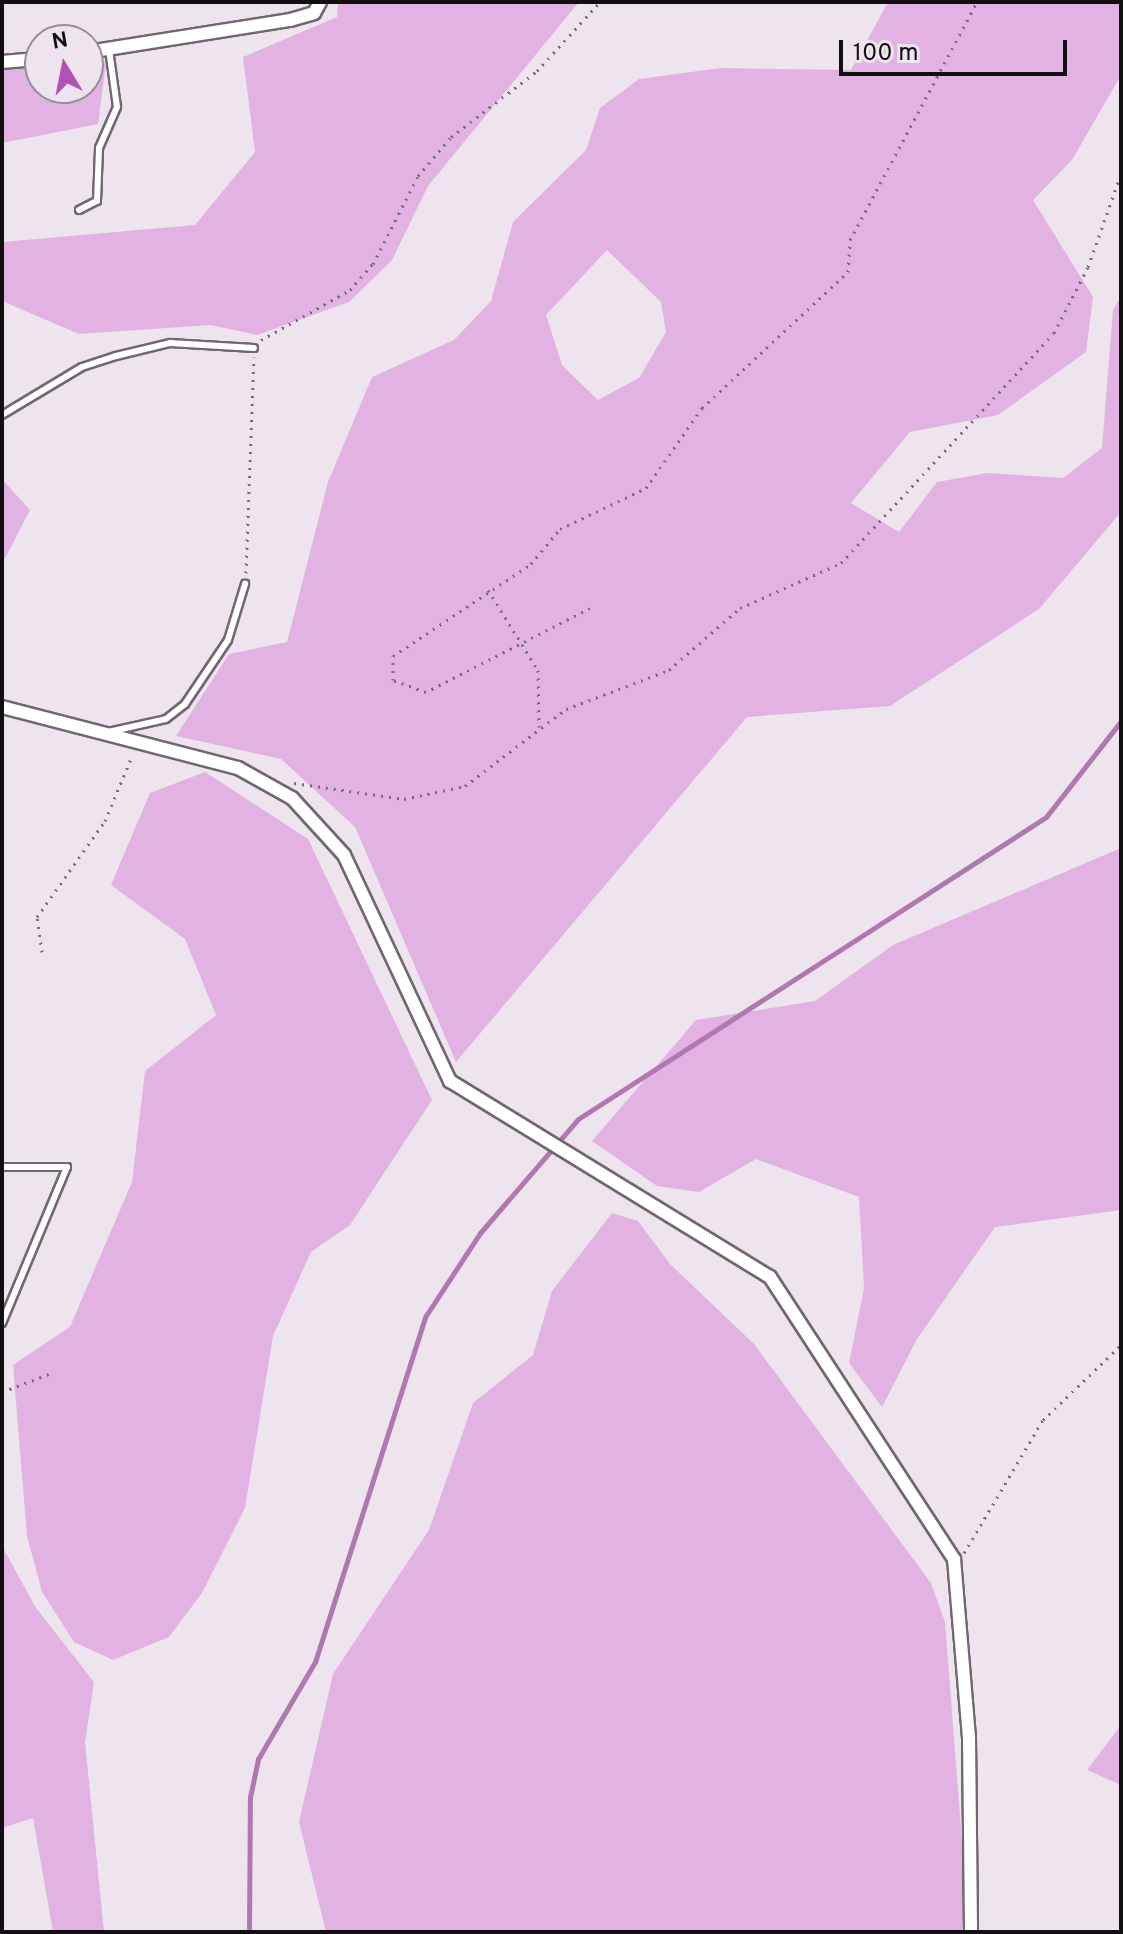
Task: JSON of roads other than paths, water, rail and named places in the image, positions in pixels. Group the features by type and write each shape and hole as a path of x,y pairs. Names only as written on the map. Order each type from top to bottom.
{"street":[{"path":"104,50 290,20 314,13 320,2"},
{"path":"2,62 24,60"},
{"path":"2,707 108,732 270,781 344,855 450,1081 770,1277 954,1559 969,1737 971,1932"}],"lane":[{"path":"79,210 97,201 99,148 117,107 109,49"},
{"path":"2,415 82,367 116,356 170,343 254,348"},
{"path":"108,732 166,719 185,704 228,640 245,584"},
{"path":"2,1167 67,1167 2,1323"}],"waterway":[{"path":"249,1932 250,1797 258,1759 315,1662 425,1317 480,1233 578,1119 1046,817 1121,721"}]}
